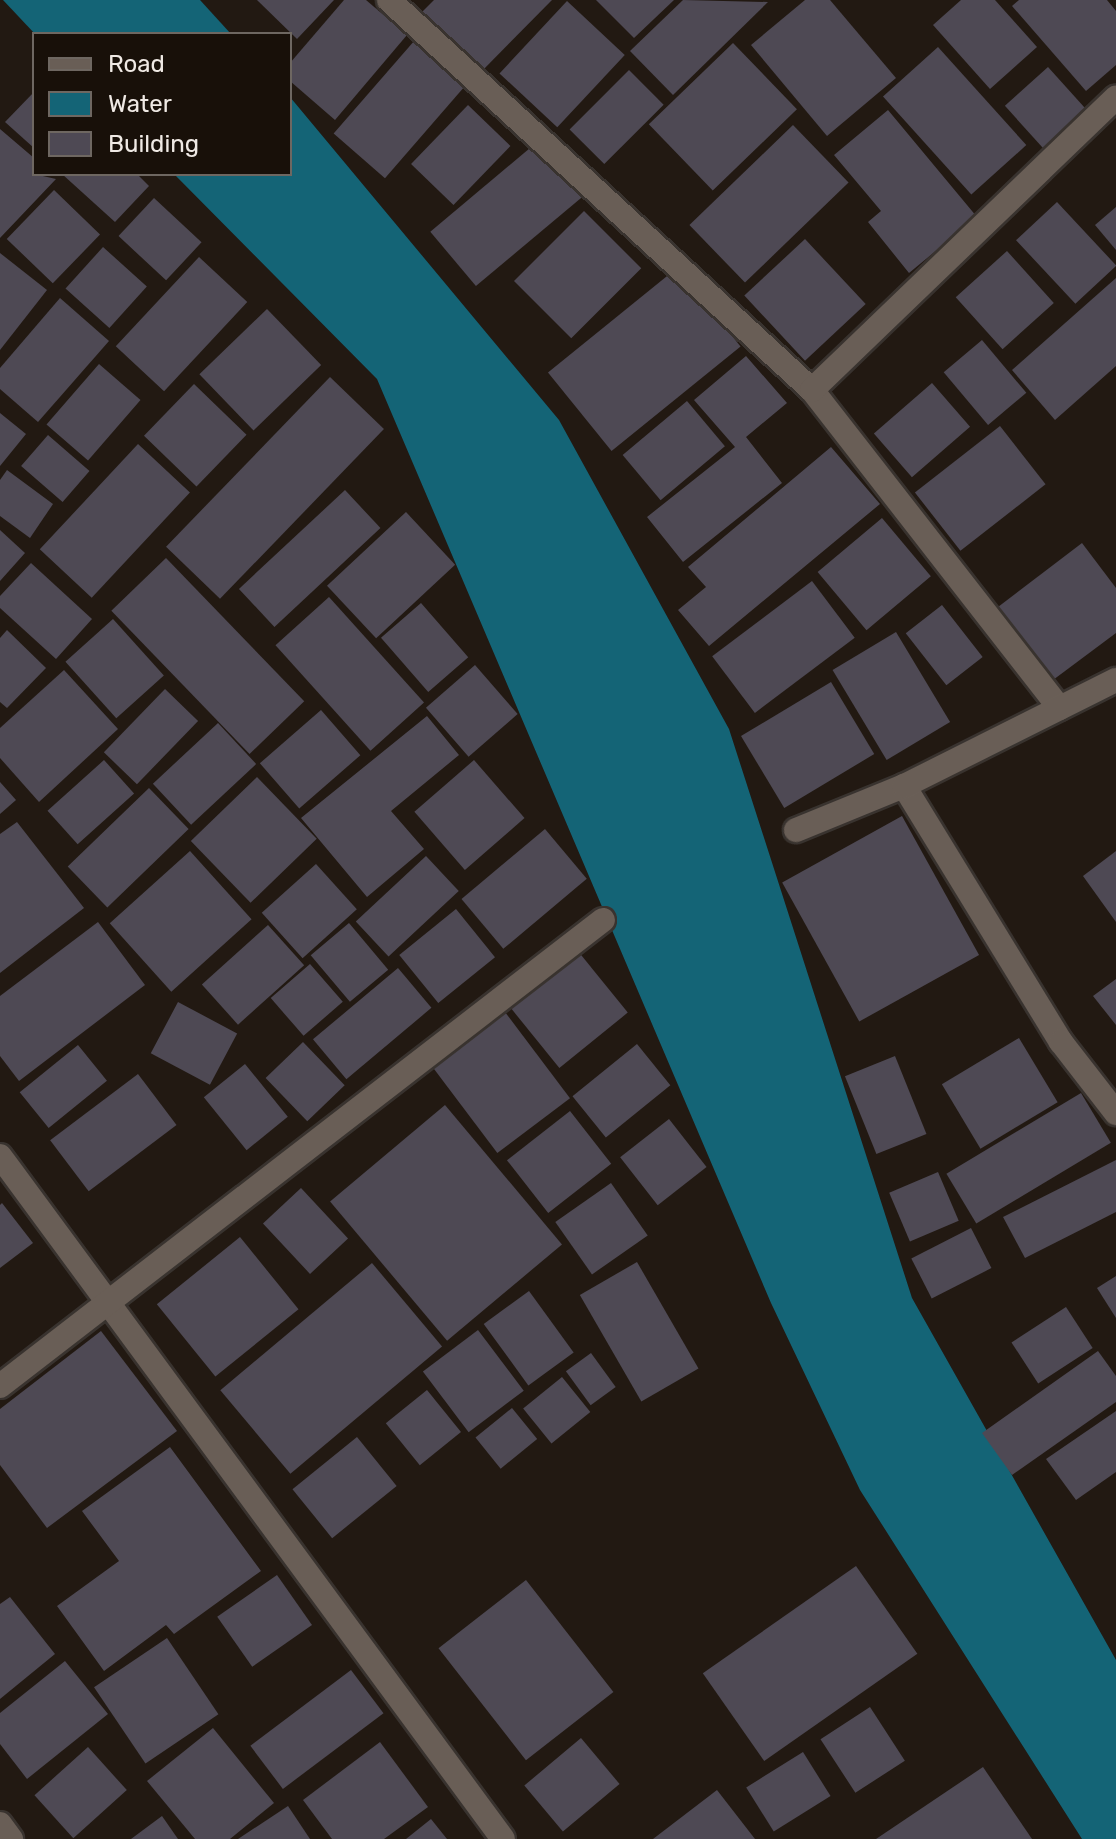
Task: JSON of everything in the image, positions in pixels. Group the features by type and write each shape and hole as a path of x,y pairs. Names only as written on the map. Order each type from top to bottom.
{"street":[{"path":"389,0 812,390 1060,708"},
{"path":"812,390 1116,97"},
{"path":"796,830 904,786 1116,680"},
{"path":"904,786 1061,1042 1116,1113"},
{"path":"0,1386 108,1310 603,920"},
{"path":"0,1156 108,1310 503,1839"},
{"path":"0,1824 11,1839"}],"water":[{"path":"3,0 200,0 229,32 33,32"},
{"path":"292,99 559,420 729,729 912,1298 1116,1660 1116,1839 1082,1839 860,1490 771,1303 377,379 176,176 292,176"}],"building":[{"path":"257,0 334,0 297,39"},
{"path":"344,0 366,0 407,35 335,120 292,83 292,61"},
{"path":"434,0 552,0 481,72 421,13"},
{"path":"596,0 674,0 634,38"},
{"path":"683,0 768,2 673,95 630,51"},
{"path":"805,0 830,0 896,78 827,136 751,45"},
{"path":"961,0 995,0 1037,47 990,89 933,25"},
{"path":"1019,0 1107,0 1116,11 1116,65 1086,91 1012,6"},
{"path":"567,1 625,55 557,127 499,73"},
{"path":"415,40 466,85 385,178 334,134"},
{"path":"733,43 797,109 713,190 649,124"},
{"path":"938,47 1026,145 971,195 883,97"},
{"path":"1048,67 1091,115 1048,153 1005,106"},
{"path":"629,70 664,105 604,164 570,129"},
{"path":"32,94 32,146 5,122"},
{"path":"468,105 510,146 453,205 411,164"},
{"path":"888,110 977,217 909,273 868,222 881,211 834,155"},
{"path":"793,125 849,183 745,283 689,225"},
{"path":"0,129 32,156 32,176 56,179 0,238"},
{"path":"536,143 582,197 476,286 430,232"},
{"path":"64,176 139,176 149,186 115,222"},
{"path":"54,190 100,234 53,283 7,239"},
{"path":"154,198 202,242 166,280 119,236"},
{"path":"1057,202 1116,265 1075,304 1016,240"},
{"path":"1116,207 1116,250 1095,225"},
{"path":"584,211 641,268 571,338 514,281"},
{"path":"805,239 866,304 805,361 744,296"},
{"path":"103,247 147,286 109,328 66,289"},
{"path":"1007,251 1054,303 1003,349 956,297"},
{"path":"0,253 47,290 0,350"},
{"path":"199,257 247,302 164,391 116,346"},
{"path":"677,268 741,346 612,451 548,372"},
{"path":"1116,278 1116,366 1055,420 1012,370"},
{"path":"60,298 109,341 38,422 0,389 0,368"},
{"path":"267,309 321,365 254,430 199,374"},
{"path":"982,340 1026,393 988,425 944,372"},
{"path":"746,356 787,403 746,437 782,483 683,562 647,517 735,447 694,400"},
{"path":"99,364 141,400 88,460 47,424"},
{"path":"330,377 384,429 220,599 166,547"},
{"path":"932,383 970,427 912,477 874,434"},
{"path":"194,384 247,435 196,487 144,436"},
{"path":"687,401 725,446 661,500 623,455"},
{"path":"0,413 26,434 0,466"},
{"path":"1000,426 1046,484 960,551 915,492"},
{"path":"48,435 90,471 63,502 21,466"},
{"path":"138,444 190,492 92,598 40,549"},
{"path":"831,447 880,504 709,646 678,610 706,587 688,567"},
{"path":"7,470 53,504 30,538 0,516 0,480"},
{"path":"345,490 380,528 274,627 239,589"},
{"path":"406,512 455,565 376,638 327,586"},
{"path":"882,518 931,576 867,630 818,572"},
{"path":"0,530 25,553 0,581"},
{"path":"1082,543 1116,588 1116,633 1053,680 998,607"},
{"path":"166,558 304,701 250,754 111,611"},
{"path":"31,563 92,619 56,659 0,608 0,596"},
{"path":"812,581 855,638 755,713 712,656"},
{"path":"329,597 424,703 371,751 275,645"},
{"path":"421,603 468,657 428,692 381,638"},
{"path":"942,605 983,657 946,685 906,633"},
{"path":"113,619 164,675 116,718 65,662"},
{"path":"7,630 46,668 7,708 0,702 0,638"},
{"path":"896,632 950,722 887,760 833,670"},
{"path":"475,665 518,714 469,757 426,708"},
{"path":"64,670 118,729 39,802 0,758 0,728"},
{"path":"831,682 874,754 784,808 741,736"},
{"path":"165,689 198,721 137,784 104,752"},
{"path":"321,710 360,755 299,808 260,763"},
{"path":"427,716 459,755 391,811 424,849 367,897 301,818"},
{"path":"218,723 256,764 191,825 153,784"},
{"path":"104,760 134,793 78,844 48,811"},
{"path":"474,760 525,818 465,870 414,812"},
{"path":"257,777 317,839 251,903 191,841"},
{"path":"0,782 16,800 0,814"},
{"path":"149,788 189,829 107,907 68,866"},
{"path":"902,816 979,955 859,1021 782,882"},
{"path":"17,822 84,908 0,973 0,834"},
{"path":"545,829 587,879 503,949 462,899"},
{"path":"190,851 252,919 171,992 110,923"},
{"path":"1116,851 1116,922 1083,876"},
{"path":"426,856 459,891 389,957 356,921"},
{"path":"316,864 357,909 303,958 262,913"},
{"path":"456,909 495,957 438,1003 399,955"},
{"path":"98,922 145,985 19,1081 0,1056 0,996"},
{"path":"349,923 388,970 350,1002 311,955"},
{"path":"268,925 304,965 238,1025 202,985"},
{"path":"573,945 628,1013 559,1068 505,1000"},
{"path":"310,964 343,1002 304,1036 271,998"},
{"path":"398,968 431,1008 346,1079 313,1039"},
{"path":"1116,979 1116,1025 1093,996"},
{"path":"178,1002 237,1033 210,1085 151,1053"},
{"path":"502,1008 570,1098 497,1153 429,1063"},
{"path":"1019,1038 1058,1102 980,1149 942,1084"},
{"path":"303,1042 345,1085 307,1121 266,1078"},
{"path":"637,1044 670,1085 606,1137 572,1096"},
{"path":"78,1045 107,1081 49,1128 20,1092"},
{"path":"895,1056 926,1134 876,1154 845,1076"},
{"path":"245,1064 288,1117 247,1150 204,1097"},
{"path":"138,1074 177,1125 89,1191 50,1140"},
{"path":"1081,1093 1111,1143 976,1224 946,1174"},
{"path":"445,1105 562,1244 447,1341 330,1201"},
{"path":"570,1111 611,1164 548,1213 507,1160"},
{"path":"669,1119 707,1167 658,1205 620,1157"},
{"path":"1116,1160 1116,1212 1025,1258 1003,1217"},
{"path":"938,1172 959,1221 910,1241 889,1193"},
{"path":"611,1183 648,1235 592,1274 555,1222"},
{"path":"301,1188 348,1238 310,1274 263,1223"},
{"path":"2,1203 33,1243 0,1268 0,1205"},
{"path":"971,1228 991,1268 932,1299 911,1258"},
{"path":"240,1237 299,1309 215,1377 157,1304"},
{"path":"637,1262 698,1369 641,1402 580,1295"},
{"path":"372,1263 442,1346 290,1474 220,1390"},
{"path":"1116,1276 1116,1318 1097,1288"},
{"path":"529,1291 574,1352 528,1385 484,1324"},
{"path":"1066,1307 1093,1348 1038,1383 1011,1342"},
{"path":"478,1330 524,1391 469,1432 423,1372"},
{"path":"101,1331 177,1431 47,1528 0,1465 0,1409"},
{"path":"1098,1351 1116,1376 1116,1402 1012,1475 982,1433"},
{"path":"591,1353 616,1387 591,1405 566,1371"},
{"path":"562,1377 590,1412 551,1443 523,1408"},
{"path":"427,1390 461,1432 420,1465 386,1423"},
{"path":"512,1408 537,1439 501,1469 475,1438"},
{"path":"1116,1411 1116,1472 1076,1500 1046,1459"},
{"path":"357,1437 397,1486 332,1538 292,1489"},
{"path":"170,1447 261,1571 174,1634 166,1625 104,1671 57,1606 119,1561 82,1511"},
{"path":"856,1566 917,1654 764,1761 703,1673"},
{"path":"277,1575 312,1625 252,1667 217,1617"},
{"path":"526,1580 613,1692 526,1760 439,1648"},
{"path":"10,1597 55,1654 0,1699 0,1604"},
{"path":"167,1638 218,1714 145,1763 94,1687"},
{"path":"65,1661 108,1714 27,1779 0,1744 0,1713"},
{"path":"351,1670 383,1713 283,1789 250,1746"},
{"path":"870,1707 905,1761 855,1793 821,1739"},
{"path":"213,1728 274,1803 230,1839 195,1839 147,1781"},
{"path":"581,1738 620,1784 563,1832 524,1786"},
{"path":"380,1742 428,1807 384,1839 332,1839 303,1800"},
{"path":"88,1747 127,1790 73,1838 34,1795"},
{"path":"803,1752 831,1796 774,1832 746,1788"},
{"path":"983,1767 1032,1839 876,1839"},
{"path":"717,1790 755,1839 653,1839"},
{"path":"288,1806 310,1839 238,1839"},
{"path":"162,1816 178,1839 131,1839"},
{"path":"431,1819 447,1839 406,1839"}]}
